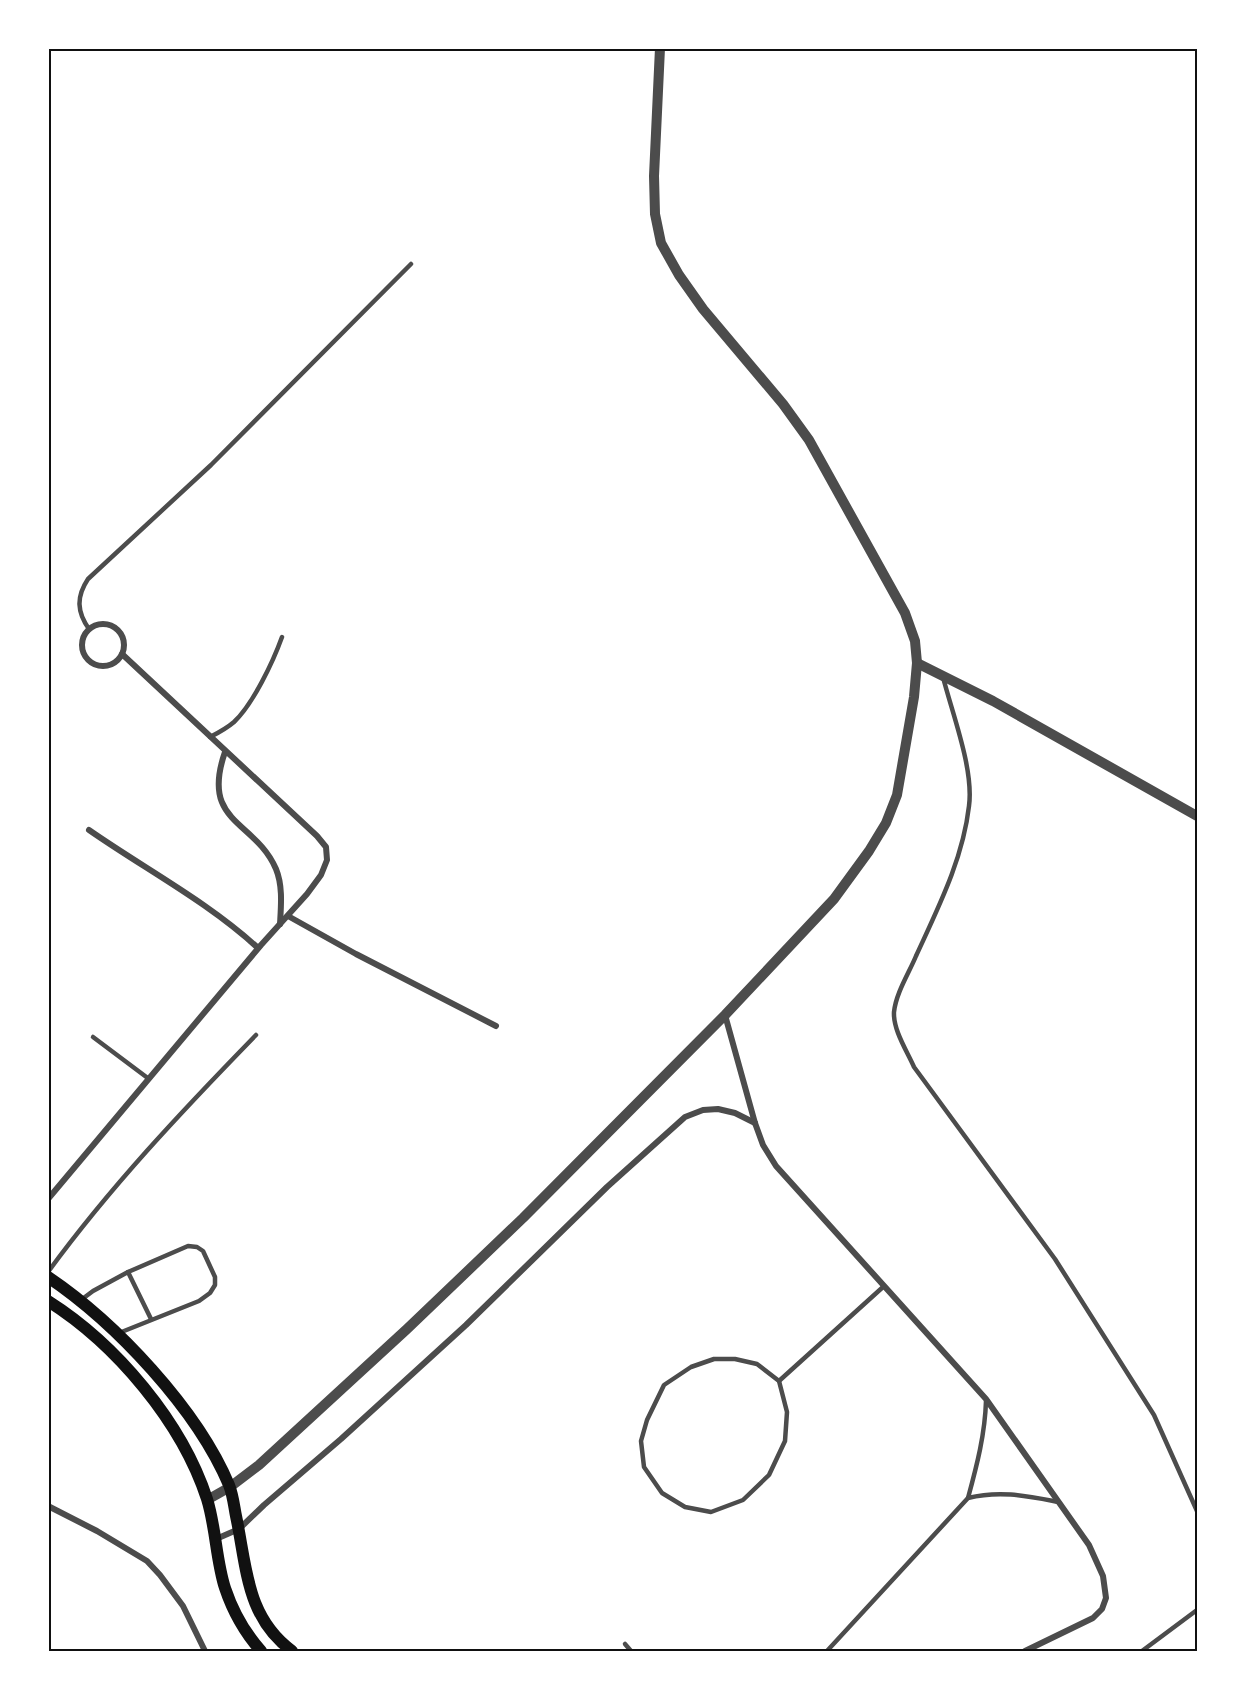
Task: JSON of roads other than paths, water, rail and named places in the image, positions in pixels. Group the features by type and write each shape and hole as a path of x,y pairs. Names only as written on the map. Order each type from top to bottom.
{"main road":[{"path":"48,1277 98,1316 147,1366 209,1445 230,1487 252,1597 265,1625 292,1651"},
{"path":"48,1300 73,1316 87,1329 140,1383 168,1419 193,1464 207,1500 225,1588 238,1620 261,1651"},
{"path":"87,1329 98,1316"}],"street":[{"path":"207,1500 230,1487 259,1465 407,1329 523,1218 725,1015 834,899 886,823 897,795 914,698 917,663 915,641 905,613 809,440 783,404 703,309 662,243 655,214 654,176 660,48"},
{"path":"102,624 116,628 123,640 122,654 113,664 100,666 88,660 84,654 82,641 89,629 102,624"},
{"path":"48,1199 258,948 288,916 321,875 327,860 326,847 317,836 122,654"},
{"path":"917,663 1003,707 1197,816"},
{"path":"225,752 217,784 226,810 234,822 263,850 275,868 280,882 280,924"},
{"path":"89,830 209,909 258,948"},
{"path":"288,916 356,954 496,1026"},
{"path":"725,1015 755,1123 763,1145 776,1166 986,1399 1089,1545 1103,1576 1106,1598 1102,1609 1093,1618 1025,1651"},
{"path":"216,1539 239,1529 458,1333 607,1186 685,1118 703,1110 718,1109 735,1113 755,1123"},
{"path":"48,1506 97,1531 147,1562 160,1575 183,1606 206,1651"}],"lane":[{"path":"89,629 79,611 79,598 88,579 211,465 411,264"},
{"path":"210,737 232,724 243,712 276,653 282,637"},
{"path":"943,676 968,771 970,804 963,842 894,1012 898,1033 915,1067 1055,1260 1154,1415 1197,1511"},
{"path":"48,1272 68,1244 144,1153 256,1035"},
{"path":"93,1037 149,1079"},
{"path":"81,1301 128,1272 189,1246 203,1251 215,1277 215,1285 210,1293 200,1301 116,1334"},
{"path":"128,1272 151,1319"},
{"path":"779,1381 883,1287"},
{"path":"714,1359 735,1359 757,1364 779,1381 787,1412 785,1441 769,1475 743,1500 711,1512 685,1507 662,1493 644,1467 641,1441 647,1420 664,1385 691,1367 714,1359"},
{"path":"827,1651 968,1498 981,1448 986,1399"},
{"path":"968,1498 984,1494 1010,1493 1059,1503"},
{"path":"1142,1651 1197,1610"},
{"path":"625,1644 632,1651"}]}
